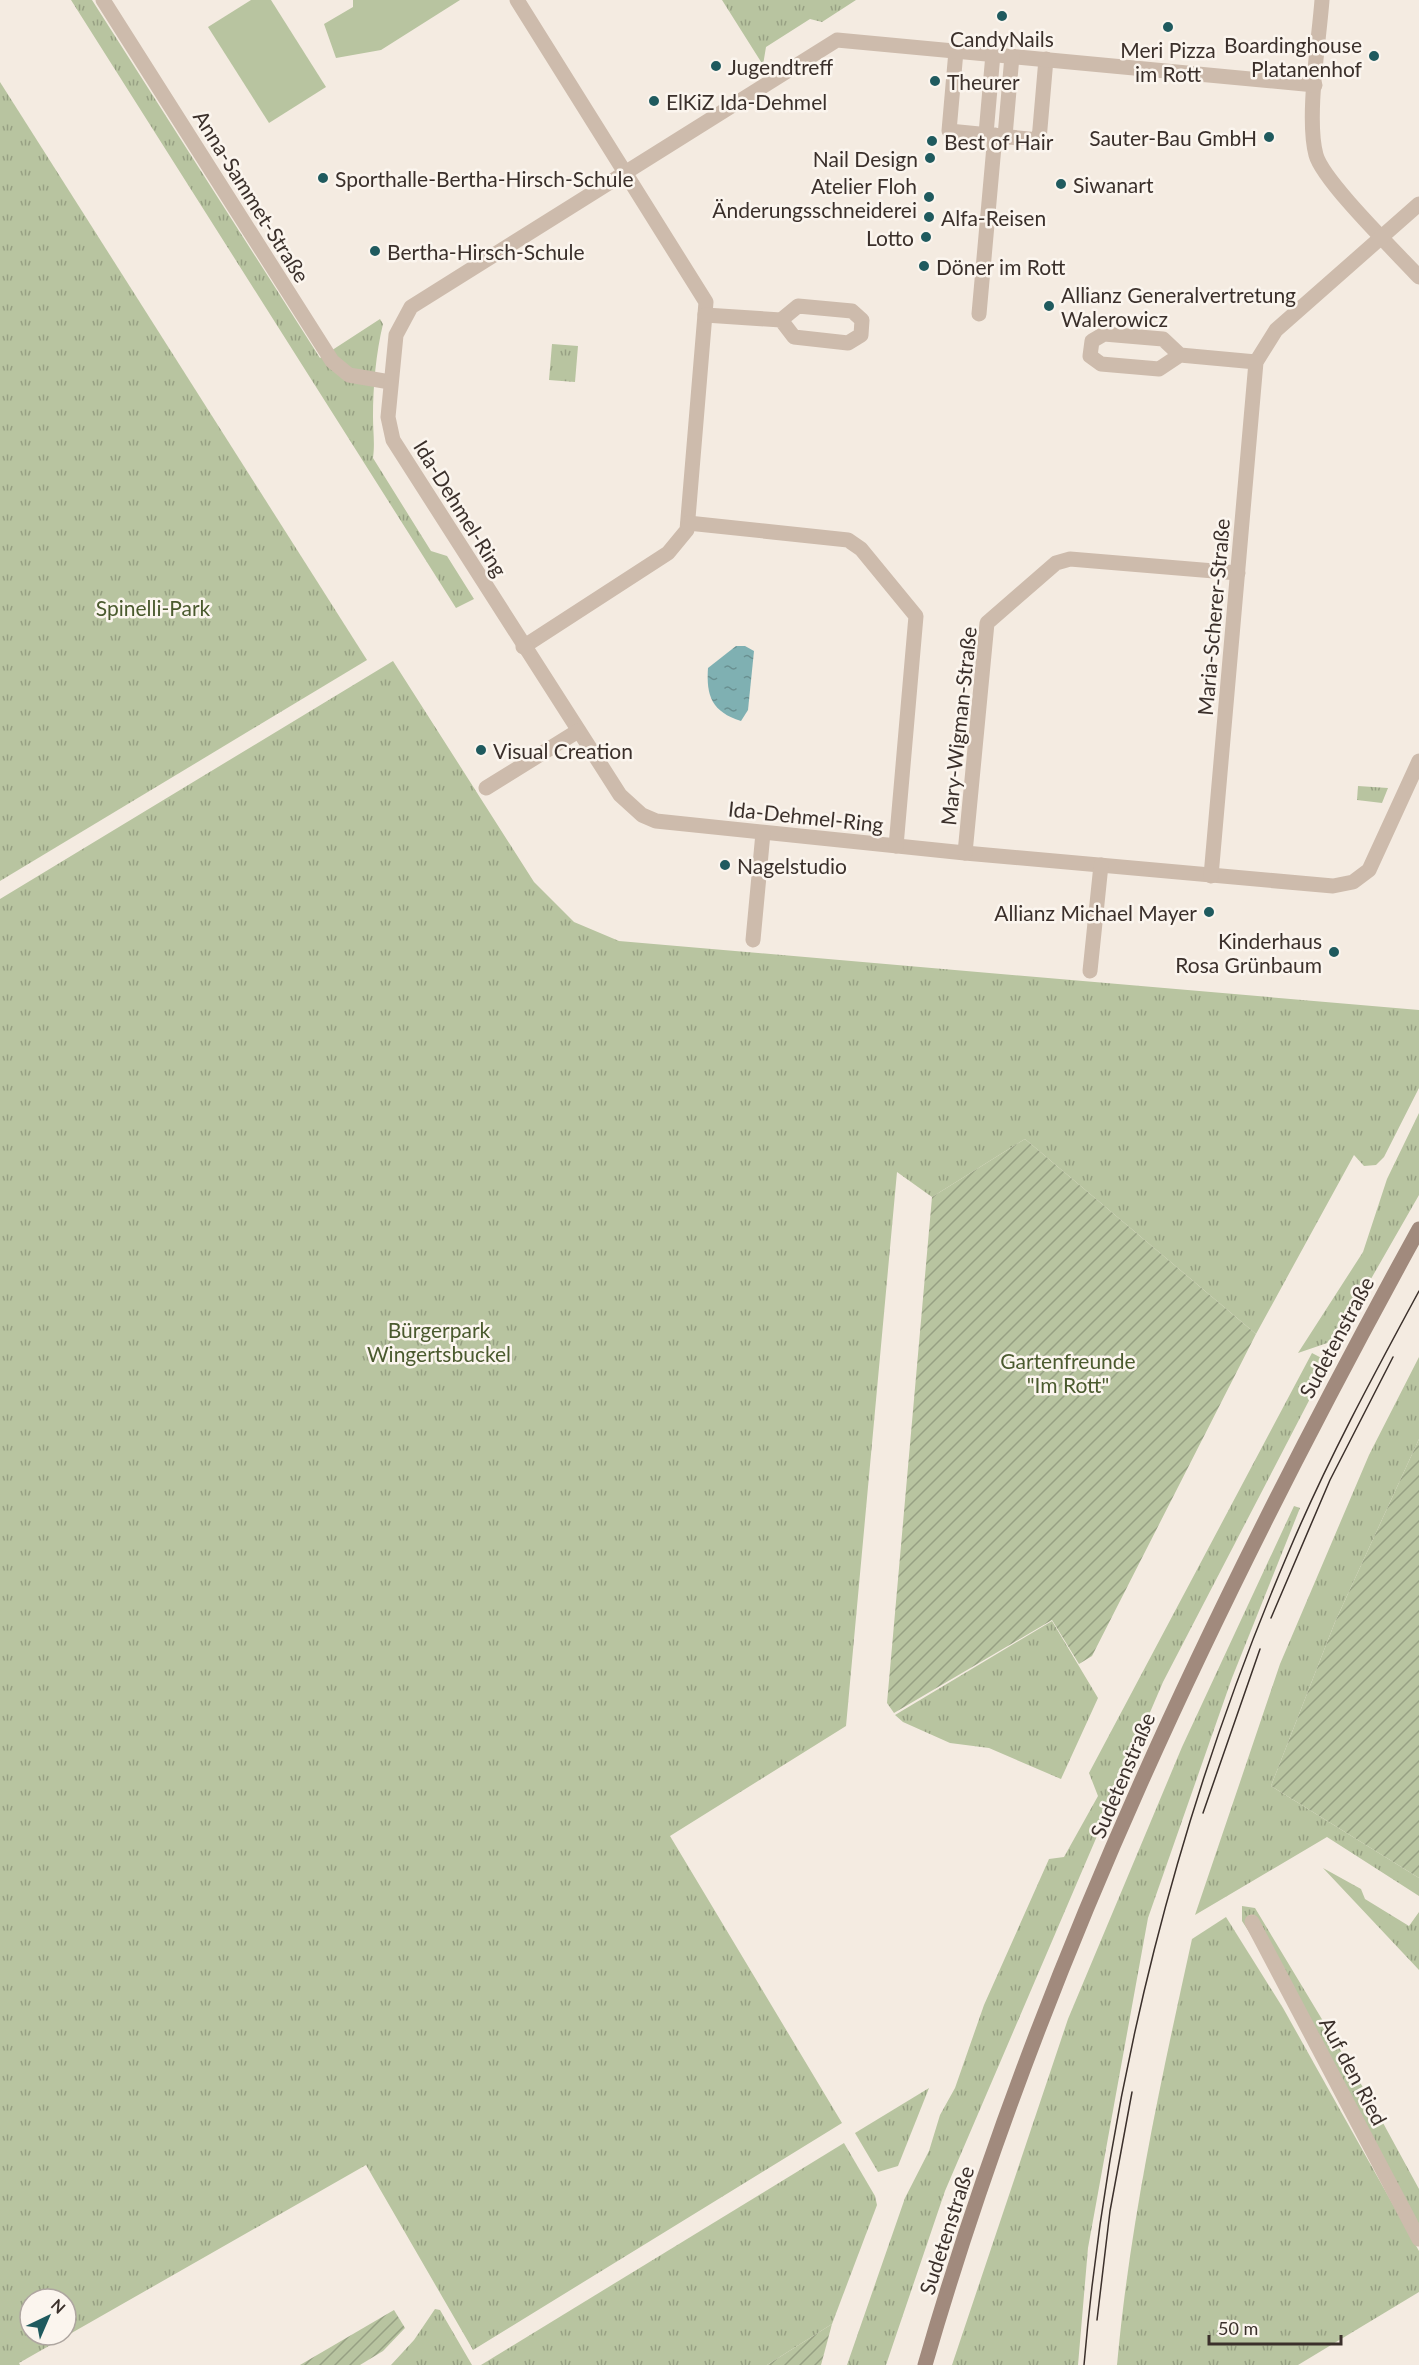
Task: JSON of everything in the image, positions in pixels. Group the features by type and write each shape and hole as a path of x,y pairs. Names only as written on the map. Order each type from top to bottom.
{"main road":[{"name":"Sudetenstraße","path":"925,2365 981,2188 1025,2065 1079,1928 1178,1698 1285,1478 1419,1229"}],"street":[{"name":"Anna-Sammet-Straße","path":"103,0 332,361 349,375 390,382"},
{"path":"517,0 706,302 687,530 668,553 524,646"},
{"path":"1322,0 1312,125 1316,157 1335,185 1419,277"},
{"name":"Ida-Dehmel-Ring","path":"1315,85 837,40 411,307 396,335 388,417 393,440 620,795 642,815 669,825 1333,886 1353,882 1369,870 1419,760"},
{"path":"956,51 949,131 1039,140 1046,59"},
{"path":"979,314 995,135 993,54"},
{"path":"995,135 1012,56"},
{"name":"Maria-Scherer-Straße","path":"1211,876 1256,362 1276,330 1419,204"},
{"path":"705,315 781,320 798,306 852,311 862,320 861,335 848,343 794,337 781,320"},
{"path":"1180,355 1159,369 1101,364 1090,356 1092,341 1104,334 1163,339 1180,355 1256,362"},
{"path":"688,523 848,540 867,556 916,616 896,846"},
{"name":"Mary-Wigman-Straße","path":"965,853 987,623 1056,563 1070,559 1238,573"},
{"path":"486,788 578,731"},
{"path":"753,939 763,833"},
{"path":"1090,971 1101,865"},
{"name":"Auf den Ried","path":"1252,1922 1419,2238"}],"green space":[{"path":"71,0 92,0 320,358 380,319 383,324 374,382 373,458 431,551 447,556 474,599 456,608"},
{"path":"251,0 271,0 326,87 269,123 208,27"},
{"path":"353,0 460,0 381,50 336,58 324,24 353,7"},
{"path":"722,0 856,0 822,22 810,19 766,47 763,65"},
{"name":"Spinelli-Park","path":"0,82 367,660 0,881"},
{"path":"552,344 578,346 575,382 549,380"},
{"name":"Bürgerpark Wingertsbuckel","path":"393,661 534,882 574,922 619,941 1419,1010 1419,1088 1384,1157 1376,1165 1364,1166 1354,1155 1256,1334 1025,1139 932,1197 897,1172 846,1726 670,1836 842,2123 473,2350 366,2165 78,2329 78,2287 18,2287 18,2347 47,2347 19,2363 20,2365 0,2365 0,899"},
{"path":"1358,786 1388,788 1382,803 1357,800"},
{"path":"1419,1113 1419,1195 1336,1340 1298,1353 1363,1252 1387,1179"},
{"name":"Gartenfreunde \"Im Rott\"","path":"1025,1139 1256,1334 1092,1656 1079,1664 1052,1620 894,1713 887,1703 932,1197"},
{"path":"1312,1353 1329,1362 1163,1682 945,2191 886,2365 847,2365 905,2198 929,2151 940,2115 955,2088 984,2005 1049,1859 1064,1857 1098,1796 1089,1773"},
{"path":"1419,1357 1419,1439 1335,1622 1271,1786 1419,1878 1419,1896 1327,1837 1195,1915 1280,1664 1369,1455"},
{"path":"1419,1439 1419,1878 1271,1786 1335,1622"},
{"path":"1294,1506 1300,1508 1232,1678 1148,1918 1088,2248 1078,2365 952,2365 1068,2019 1182,1747"},
{"path":"1052,1621 1098,1698 1061,1779 989,1748 950,1743 903,1722 895,1715"},
{"path":"1323,1868 1361,1889 1365,1899 1409,1926 1419,1912 1419,1970"},
{"path":"1242,1906 1255,1908 1370,2099 1419,2189 1419,2226 1295,2003 1242,1921"},
{"path":"1226,1917 1283,2008 1419,2251 1419,2292 1298,2365 1117,2365 1138,2204 1192,1939"},
{"path":"929,2088 898,2166 878,2172 855,2133"},
{"path":"844,2143 875,2196 877,2205 832,2324 767,2365 481,2365"},
{"path":"435,2309 440,2310 472,2365 391,2365 414,2340"},
{"path":"394,2310 405,2328 383,2351 360,2365 300,2365"},
{"path":"832,2324 821,2365 767,2365"}],"water":[{"path":"736,646 745,646 754,651 748,710 741,721 717,708 708,687 708,668"}],"tram line":[{"path":"1084,2365 1095,2260 1130,2053 1154,1950 1182,1848 1214,1747 1289,1551 1335,1452 1419,1291"},
{"path":"1271,1618 1330,1480 1393,1357"},
{"path":"1203,1813 1260,1649"},
{"path":"1097,2320 1110,2211 1132,2092"}],"place":[{"name":"CandyNails","path":"1002,16"},
{"name":"Meri Pizza im Rott","path":"1168,27"},
{"name":"Boardinghouse Platanenhof","path":"1374,56"},
{"name":"Jugendtreff","path":"716,66"},
{"name":"Theurer","path":"935,81"},
{"name":"ElKiZ Ida-Dehmel","path":"654,101"},
{"name":"Sauter-Bau GmbH","path":"1269,137"},
{"name":"Best of Hair","path":"932,141"},
{"name":"Nail Design","path":"930,158"},
{"name":"Sporthalle-Bertha-Hirsch-Schule","path":"323,178"},
{"name":"Siwanart","path":"1061,184"},
{"name":"Atelier Floh Änderungsschneiderei","path":"929,197"},
{"name":"Alfa-Reisen","path":"929,217"},
{"name":"Lotto","path":"926,237"},
{"name":"Bertha-Hirsch-Schule","path":"375,251"},
{"name":"Döner im Rott","path":"924,266"},
{"name":"Allianz Generalvertretung Walerowicz","path":"1049,306"},
{"name":"Visual Creation","path":"481,750"},
{"name":"Nagelstudio","path":"725,865"},
{"name":"Allianz Michael Mayer","path":"1209,912"},
{"name":"Kinderhaus Rosa Grünbaum","path":"1334,952"}]}
